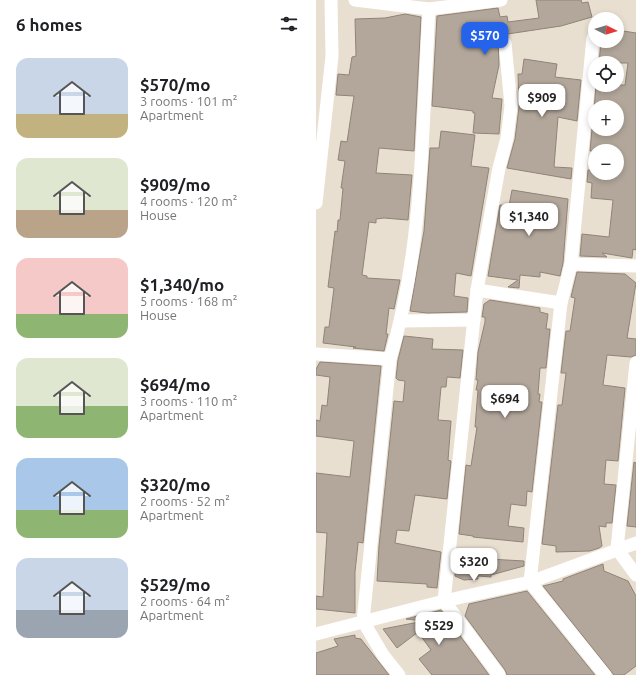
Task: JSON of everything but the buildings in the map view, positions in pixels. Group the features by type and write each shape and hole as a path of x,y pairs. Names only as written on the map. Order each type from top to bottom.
{"street":[{"path":"316,202 318,164 332,56 331,0"},
{"path":"359,1 381,0"},
{"path":"359,1 429,9 498,0"},
{"path":"399,675 383,655 363,621 390,359 402,321 420,194 429,9"},
{"path":"499,675 444,601 477,290 499,168 507,138 511,106 505,43"},
{"path":"592,48 571,264 560,303 530,582 605,675"},
{"path":"571,264 636,266"},
{"path":"477,290 560,303"},
{"path":"402,321 474,320"},
{"path":"316,354 390,359"},
{"path":"636,363 617,549 636,575"},
{"path":"316,634 444,601 530,582 636,543"}]}
